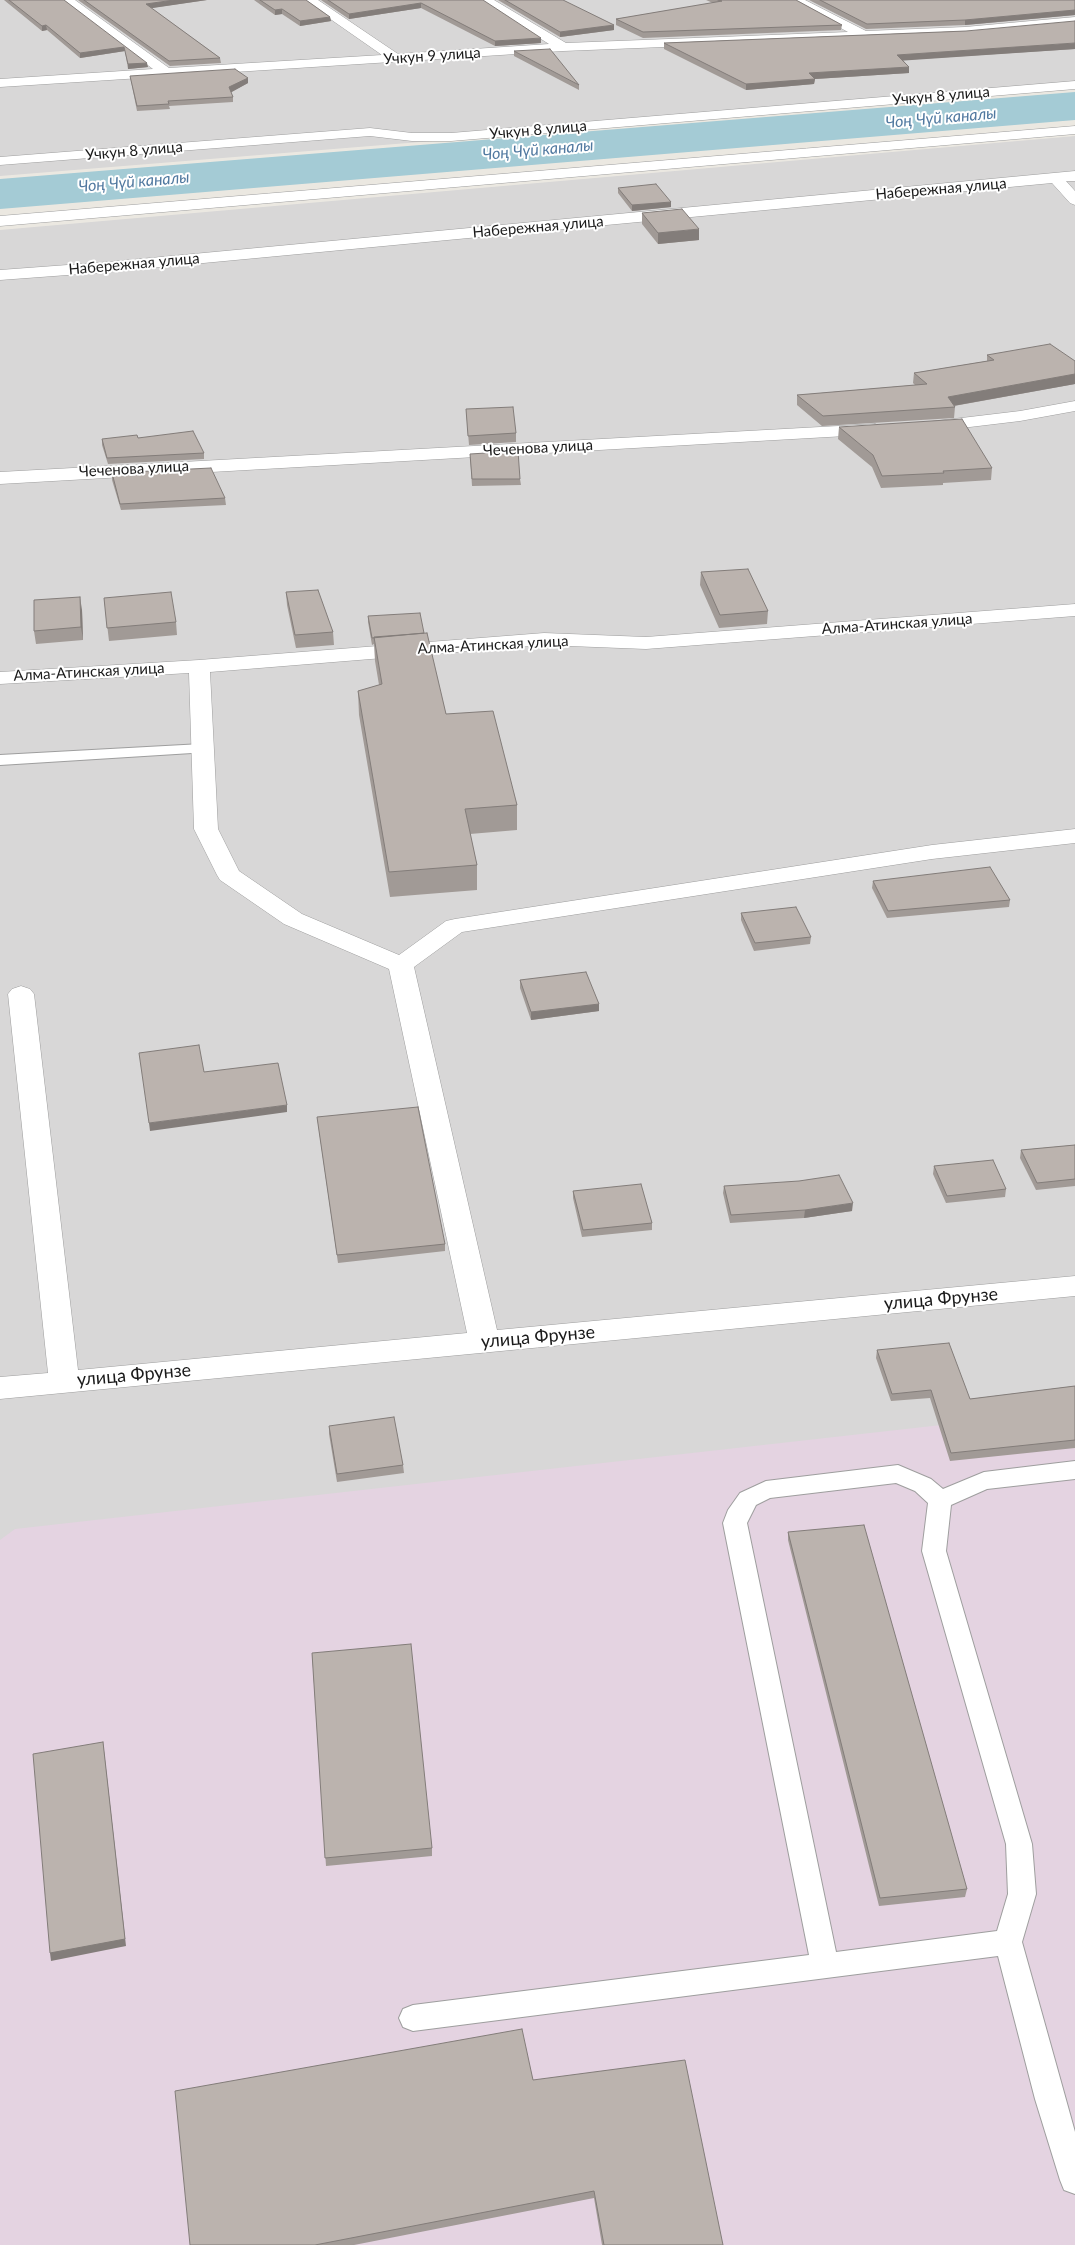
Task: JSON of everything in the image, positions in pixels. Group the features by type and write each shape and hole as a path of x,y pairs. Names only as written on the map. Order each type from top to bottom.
{"street":[{"path":"67,0 166,72"},
{"path":"309,0 396,58"},
{"path":"485,0 563,47"},
{"path":"795,0 865,35"},
{"name":"Учкун 9 улица","path":"0,83 563,47 984,29 1075,21"},
{"name":"Учкун 8 улица","path":"0,162 370,132 412,137 451,137 1075,85"},
{"path":"0,221 1075,130"},
{"name":"Набережная улица","path":"0,275 117,266 1075,176"},
{"path":"1058,178 1062,187 1075,200"},
{"path":"914,428 1020,416 1075,406"},
{"name":"Чеченова улица","path":"0,478 894,429"},
{"name":"Алма-Атинская улица","path":"0,678 199,666 544,640 646,643 1075,610"},
{"path":"199,666 206,829 228,875 293,919 401,965"},
{"path":"401,965 455,926 932,852 1075,836"},
{"path":"401,965 484,1342"},
{"path":"21,994 64,1382"},
{"name":"улица Фрунзе","path":"0,1388 1075,1286"}],"lane":[{"path":"0,760 202,749"},
{"path":"940,1500 984,1481 1075,1470"},
{"path":"825,1965 735,1523 740,1510 748,1499 766,1490 889,1475 898,1474 923,1485 940,1500"},
{"path":"940,1500 934,1551 1019,1844 1022,1894 1008,1942 1050,2099 1075,2180"},
{"path":"413,2018 1008,1942"}],"shaded area":[{"path":"0,0 1075,0 1075,89 0,176"},
{"path":"1075,136 1075,2245 0,2245 0,230"},
{"path":"1075,1410 1075,2245 0,2245 0,1540 15,1529"}],"water":[{"name":"Чоң Чүй каналы","path":"1075,92 1075,120 0,209 0,179"}],"building":[{"path":"9,0 64,0 147,63 128,64 124,47 80,53 46,25 42,26"},
{"path":"84,0 174,0 146,4 220,58 169,61"},
{"path":"260,0 306,0 330,17 300,21 282,9 275,10"},
{"path":"328,0 483,0 541,38 495,41 421,3 349,14"},
{"path":"505,0 563,0 614,25 560,32"},
{"path":"718,0 796,0 842,25 643,32 616,19 722,1"},
{"path":"820,0 1075,0 1075,10 965,20 867,24"},
{"path":"1075,21 1075,43 897,55 909,67 809,73 815,79 746,84 664,43 966,31"},
{"path":"550,49 579,85 514,51"},
{"path":"235,69 248,78 229,87 233,97 168,101 169,104 137,106 130,76"},
{"path":"656,184 671,202 632,205 618,188"},
{"path":"682,209 699,229 658,233 642,213"},
{"path":"1050,344 1075,361 1075,374 948,397 955,407 823,416 797,395 927,384 914,373 994,360 987,355"},
{"path":"513,407 516,433 468,436 466,409"},
{"path":"962,419 992,468 943,471 944,473 882,476 873,455 839,427"},
{"path":"193,431 204,453 107,458 102,439 137,435 138,438"},
{"path":"518,451 520,479 472,479 470,454"},
{"path":"211,468 225,498 120,504 112,473"},
{"path":"748,569 768,611 720,615 701,572"},
{"path":"318,590 333,632 295,635 286,592"},
{"path":"171,592 176,622 107,628 104,598"},
{"path":"80,597 81,627 34,631 34,600"},
{"path":"420,613 424,633 372,638 368,616"},
{"path":"427,633 446,714 493,711 517,805 465,809 477,865 389,872 358,691 382,684 374,637"},
{"path":"990,867 1010,900 888,911 873,881"},
{"path":"796,907 811,937 755,943 741,913"},
{"path":"586,972 599,1004 531,1012 520,980"},
{"path":"199,1045 204,1072 278,1063 287,1105 149,1123 139,1053"},
{"path":"418,1107 445,1244 337,1255 317,1117"},
{"path":"1075,1145 1075,1179 1037,1183 1021,1150"},
{"path":"993,1160 1006,1189 947,1196 934,1166"},
{"path":"839,1175 853,1203 805,1210 731,1215 724,1186 799,1181"},
{"path":"641,1184 652,1223 583,1230 573,1191"},
{"path":"949,1343 970,1399 1075,1386 1075,1440 951,1453 931,1390 892,1394 877,1350"},
{"path":"394,1417 403,1465 337,1474 329,1426"},
{"path":"864,1525 967,1889 880,1898 788,1532"},
{"path":"411,1644 432,1848 325,1858 312,1653"},
{"path":"103,1742 125,1939 50,1953 33,1754"},
{"path":"522,2029 533,2080 685,2060 723,2245 604,2245 594,2191 315,2245 190,2245 175,2091"}]}
